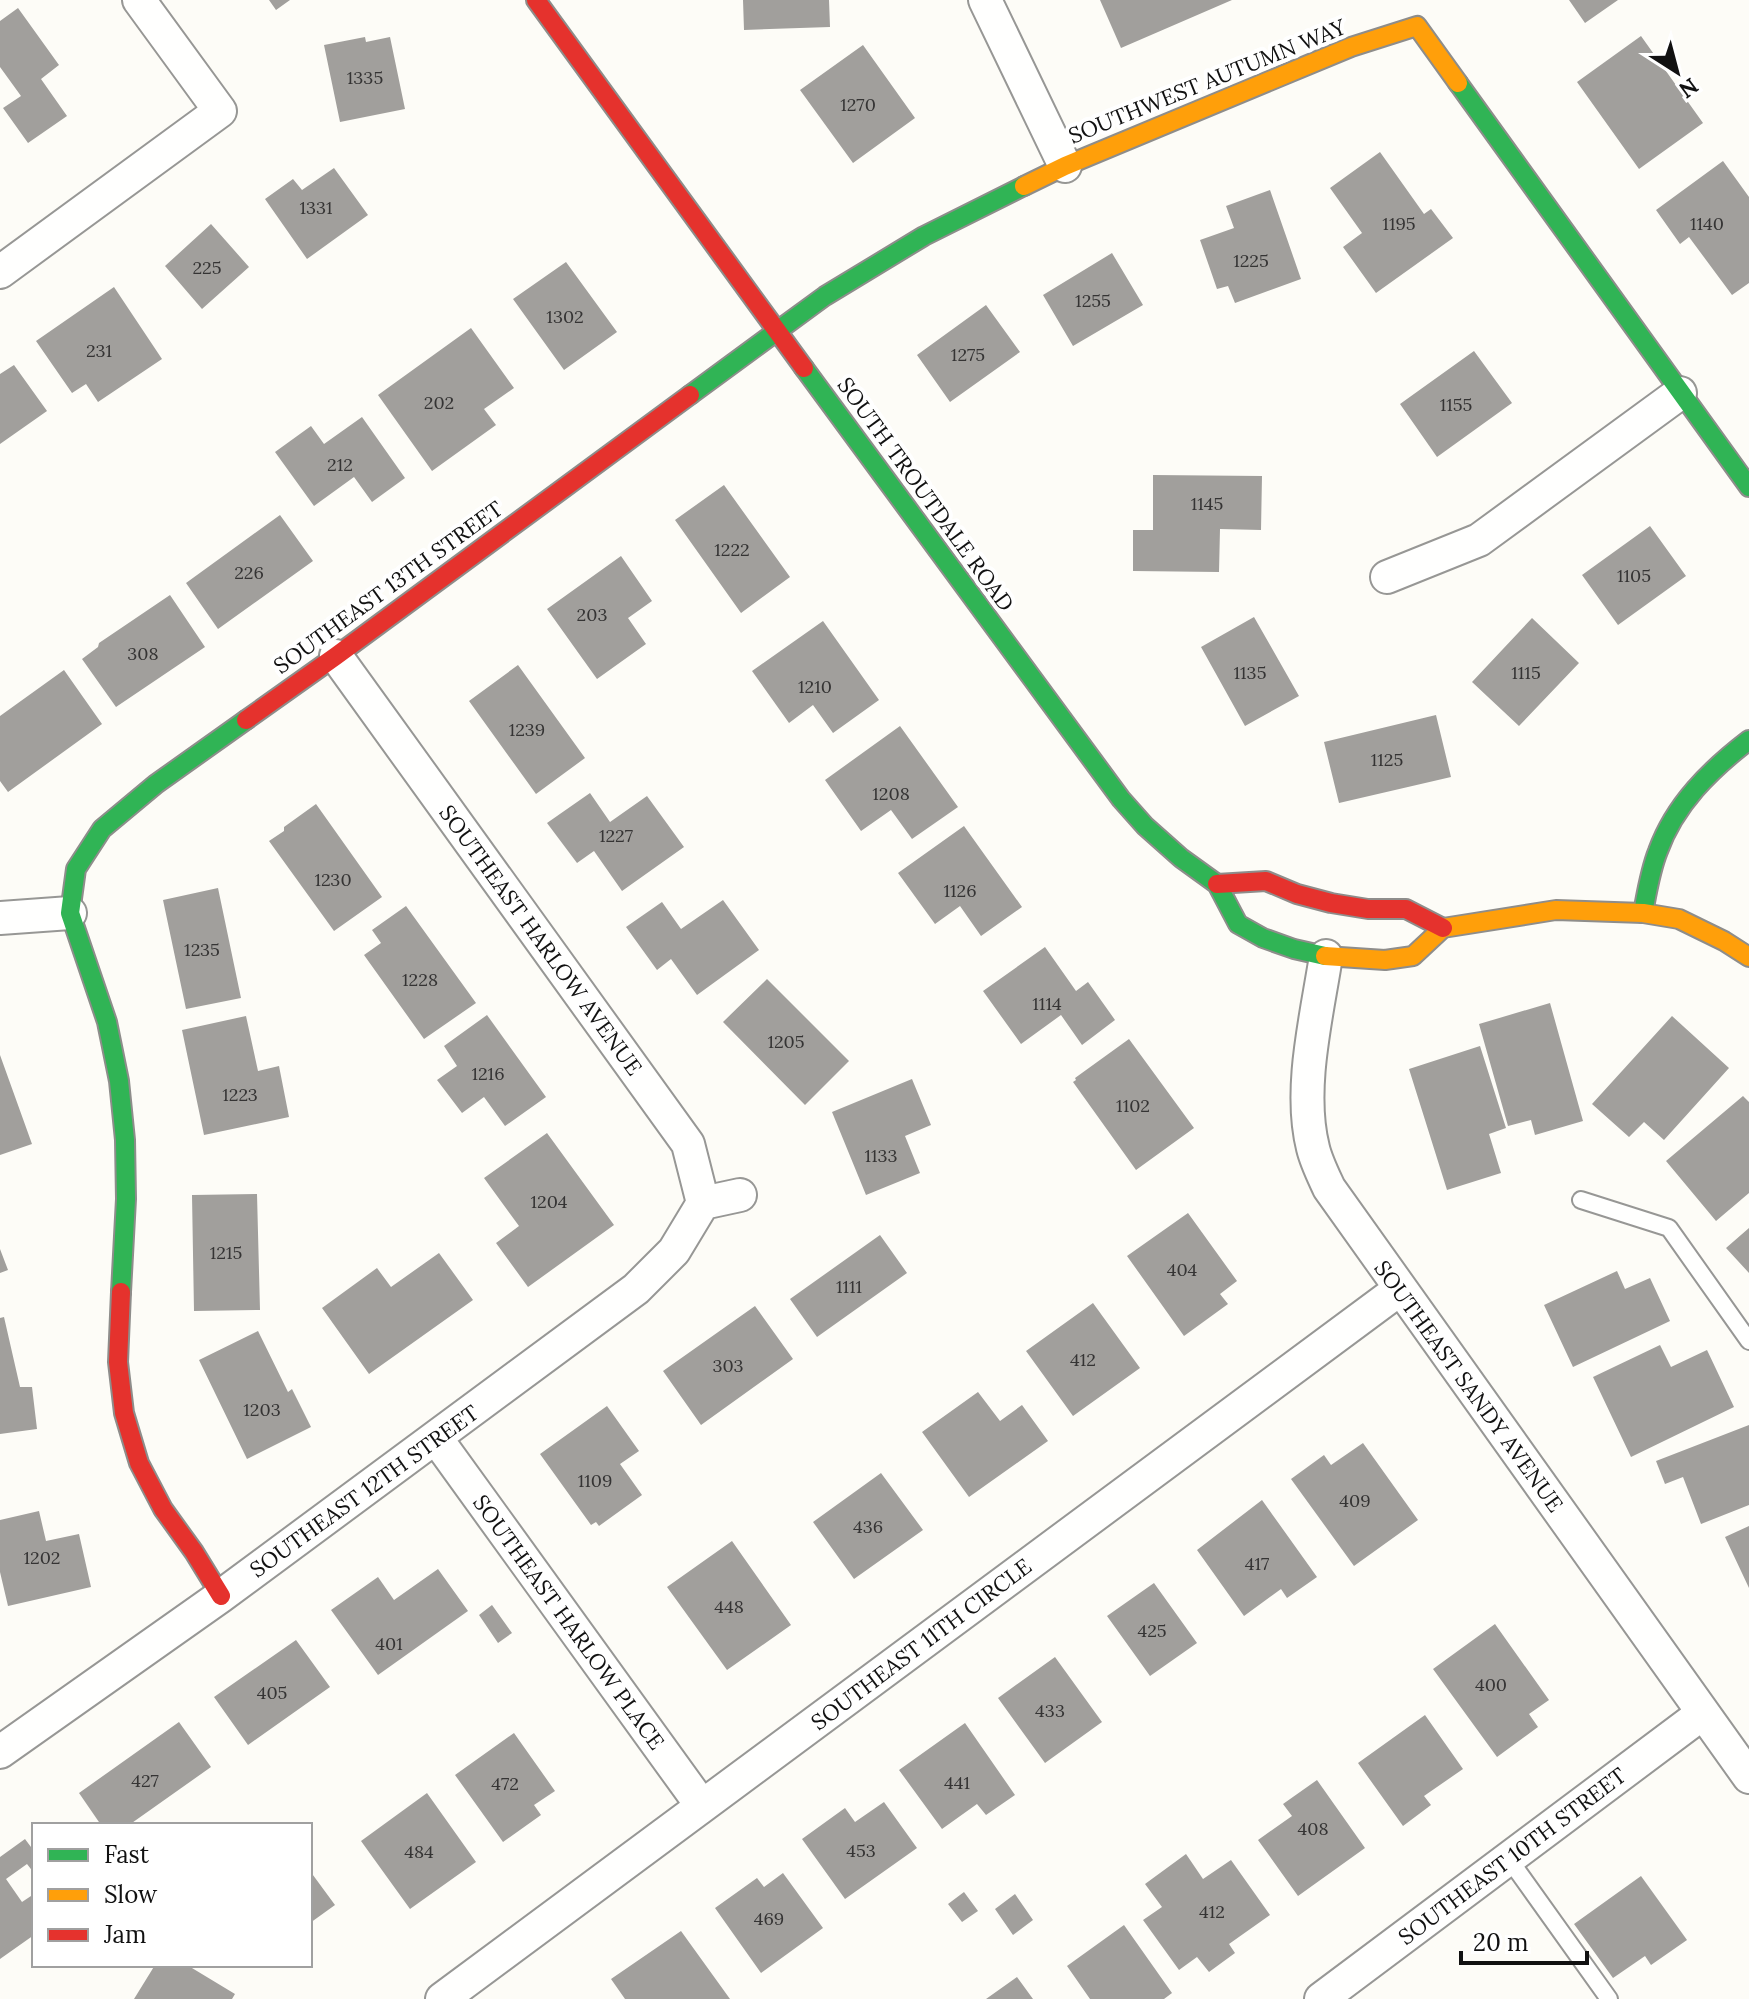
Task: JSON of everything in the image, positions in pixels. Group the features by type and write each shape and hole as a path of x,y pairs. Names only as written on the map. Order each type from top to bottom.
{"street":[{"path":"0,272 220,111 139,0"},
{"name":"SOUTH TROUTDALE ROAD","path":"536,0 1073,736 1145,826 1217,884 1238,924 1263,938 1294,949 1326,956 1385,960 1413,956 1443,928"},
{"path":"985,0 1065,166"},
{"name":"SOUTHWEST AUTUMN WAY","path":"777,330 825,296 924,236 1065,166 1351,47 1417,26 1749,487"},
{"name":"SOUTHEAST 13TH STREET","path":"70,913 76,869 102,829 156,784 336,656 777,330"},
{"path":"1387,577 1479,540 1680,393"},
{"name":"SOUTHEAST HARLOW AVENUE","path":"336,656 688,1144 703,1203"},
{"path":"1643,913 1659,847 1675,816 1698,783 1749,740"},
{"path":"1217,884 1266,881 1331,903 1368,909 1406,909 1443,928 1556,910 1643,913 1679,919 1749,957"},
{"path":"0,918 70,913 107,1022 119,1081 125,1140 126,1199 118,1362 124,1413 139,1463 163,1509 221,1596"},
{"name":"SOUTHEAST SANDY AVENUE","path":"1326,956 1309,1060 1308,1114 1313,1148 1329,1188 1749,1777"},
{"path":"703,1203 740,1195"},
{"name":"SOUTHEAST 12TH STREET","path":"0,1752 221,1596 636,1289 674,1251 703,1203"},
{"name":"SOUTHEAST 11TH CIRCLE","path":"442,1999 1400,1289"},
{"name":"SOUTHEAST HARLOW PLACE","path":"436,1438 702,1806"},
{"name":"SOUTHEAST 10TH STREET","path":"1321,1999 1703,1713"}],"lane":[{"path":"1581,1200 1669,1228 1749,1341"},
{"path":"1509,1859 1609,1999"}],"building":[{"path":"269,0 290,0 276,10"},
{"path":"743,0 829,0 830,27 744,30"},
{"path":"1100,0 1232,0 1121,48"},
{"path":"1569,0 1618,0 1585,23"},
{"path":"18,8 59,65 41,79 67,116 28,143 3,108 21,96 0,67 0,21"},
{"path":"1641,36 1703,123 1639,169 1577,82"},
{"path":"365,37 366,42 390,37 405,109 340,122 324,45"},
{"path":"863,45 915,118 853,163 800,90"},
{"path":"1380,152 1424,214 1431,209 1453,238 1376,293 1343,247 1362,233 1330,188"},
{"path":"1723,161 1749,197 1749,283 1732,295 1689,237 1680,244 1656,210"},
{"path":"334,168 368,215 307,259 265,199 293,179 302,190"},
{"path":"1270,190 1301,279 1235,303 1228,286 1217,289 1200,240 1234,228 1226,206"},
{"path":"211,224 249,267 202,309 165,266"},
{"path":"1112,253 1143,305 1073,346 1043,295"},
{"path":"566,262 617,332 564,370 513,299"},
{"path":"114,287 162,359 98,402 86,384 72,393 36,341"},
{"path":"986,305 1020,352 950,402 917,355"},
{"path":"471,328 514,388 484,409 496,425 432,471 378,395"},
{"path":"1474,351 1512,403 1437,457 1400,404"},
{"path":"14,365 47,411 0,444 0,374"},
{"path":"362,417 405,478 372,502 354,477 314,506 275,452 311,426 324,444"},
{"path":"1153,475 1262,476 1261,530 1220,529 1219,572 1133,571 1133,530 1153,530"},
{"path":"724,485 790,577 741,613 675,520"},
{"path":"280,515 313,561 218,629 186,583"},
{"path":"1650,526 1686,576 1618,625 1582,575"},
{"path":"621,556 652,601 628,618 646,644 597,679 547,609"},
{"path":"170,595 205,647 116,707 82,659 99,643"},
{"path":"1254,617 1299,696 1245,726 1201,647"},
{"path":"1532,618 1579,663 1519,726 1472,682"},
{"path":"823,621 879,700 833,733 813,705 789,723 752,671"},
{"path":"518,665 585,758 536,794 469,701"},
{"path":"64,670 102,724 8,792 0,781 0,716"},
{"path":"1436,715 1451,777 1339,803 1324,742"},
{"path":"900,726 958,807 912,839 891,810 861,831 825,780"},
{"path":"590,793 610,822 647,796 684,847 622,891 594,851 577,863 547,823"},
{"path":"316,804 382,897 334,931 269,841"},
{"path":"964,826 1022,907 981,936 960,906 935,924 898,873"},
{"path":"218,888 241,998 186,1009 163,900"},
{"path":"723,900 759,950 697,995 671,959 657,970 626,927 662,902 681,929"},
{"path":"406,906 476,1003 424,1039 364,955 381,943 372,930"},
{"path":"1045,947 1076,991 1088,982 1115,1020 1082,1045 1061,1015 1021,1044 983,991"},
{"path":"767,979 849,1061 805,1105 723,1022"},
{"path":"1550,1003 1583,1121 1535,1135 1531,1120 1508,1126 1479,1024"},
{"path":"487,1015 546,1097 505,1126 484,1097 462,1113 437,1080 457,1066 444,1046"},
{"path":"246,1016 258,1071 279,1066 289,1117 204,1135 182,1030"},
{"path":"1672,1016 1729,1068 1664,1140 1644,1122 1629,1137 1592,1104"},
{"path":"1129,1039 1194,1128 1136,1170 1073,1082"},
{"path":"1480,1046 1506,1128 1489,1134 1501,1173 1447,1190 1409,1069"},
{"path":"0,1055 32,1144 0,1155"},
{"path":"912,1079 931,1125 905,1136 920,1173 866,1195 832,1112"},
{"path":"1743,1096 1749,1102 1749,1193 1716,1221 1666,1161"},
{"path":"547,1133 614,1225 528,1287 496,1243 519,1226 484,1178"},
{"path":"257,1194 260,1310 194,1311 192,1195"},
{"path":"1188,1213 1237,1281 1220,1294 1228,1304 1184,1336 1127,1256"},
{"path":"1749,1228 1749,1273 1726,1248"},
{"path":"880,1235 907,1273 817,1337 790,1299"},
{"path":"0,1249 8,1270 0,1273"},
{"path":"439,1253 473,1300 369,1374 322,1308 377,1268 391,1287"},
{"path":"1617,1271 1625,1289 1650,1278 1670,1321 1573,1367 1544,1305"},
{"path":"1093,1303 1140,1368 1073,1416 1026,1351"},
{"path":"755,1306 793,1359 701,1425 663,1371"},
{"path":"4,1317 20,1387 32,1387 37,1429 0,1434 0,1318"},
{"path":"258,1331 288,1392 292,1389 311,1427 247,1459 199,1360"},
{"path":"1660,1345 1671,1367 1707,1350 1734,1407 1631,1457 1593,1377"},
{"path":"978,1392 1000,1421 1022,1405 1048,1441 969,1497 922,1432"},
{"path":"607,1406 639,1451 620,1464 642,1495 599,1526 596,1522 591,1525 540,1454"},
{"path":"1749,1425 1749,1505 1701,1524 1683,1477 1665,1484 1656,1461"},
{"path":"1363,1443 1418,1520 1354,1566 1291,1479 1324,1455 1331,1465"},
{"path":"881,1473 923,1530 854,1579 813,1522"},
{"path":"1262,1500 1317,1577 1287,1598 1281,1589 1244,1616 1197,1550"},
{"path":"39,1511 46,1541 79,1534 91,1587 8,1606 0,1572 0,1520"},
{"path":"1749,1526 1749,1588 1725,1537"},
{"path":"732,1541 791,1625 727,1670 667,1587"},
{"path":"438,1569 468,1611 378,1675 331,1610 378,1577 394,1600"},
{"path":"1154,1583 1197,1643 1150,1676 1107,1616"},
{"path":"492,1605 512,1633 498,1643 479,1615"},
{"path":"1495,1624 1549,1700 1529,1714 1538,1727 1497,1757 1433,1669"},
{"path":"296,1640 330,1687 248,1745 214,1697"},
{"path":"1055,1657 1102,1722 1045,1763 998,1698"},
{"path":"1425,1715 1463,1769 1424,1796 1431,1805 1403,1826 1358,1763"},
{"path":"179,1722 211,1767 132,1823 100,1823 79,1793"},
{"path":"965,1723 1015,1795 986,1815 977,1804 942,1829 899,1770"},
{"path":"514,1733 555,1791 534,1805 541,1815 503,1842 455,1775"},
{"path":"1317,1780 1365,1848 1298,1896 1258,1840 1292,1816 1283,1804"},
{"path":"427,1793 476,1862 410,1909 361,1841"},
{"path":"884,1802 917,1848 845,1899 802,1839 845,1808 855,1822"},
{"path":"25,1839 32,1848 32,1870 27,1864 6,1879 22,1902 32,1895 32,1936 0,1959 0,1857"},
{"path":"1186,1854 1203,1879 1231,1860 1270,1915 1229,1944 1235,1953 1209,1972 1197,1957 1179,1970 1143,1920 1162,1907 1145,1884"},
{"path":"783,1873 823,1928 761,1973 715,1908 757,1878 764,1887"},
{"path":"312,1874 335,1905 312,1922"},
{"path":"1641,1876 1687,1940 1651,1965 1645,1956 1613,1978 1574,1924"},
{"path":"964,1892 978,1911 962,1922 948,1904"},
{"path":"1015,1894 1033,1920 1013,1935 995,1909"},
{"path":"1124,1925 1172,1993 1164,1999 1090,1999 1067,1966"},
{"path":"681,1931 730,1999 625,1999 611,1979"},
{"path":"154,1967 190,1967 235,1994 232,1999 134,1999"},
{"path":"1017,1977 1033,1999 986,1999"}],"traffic: fast":[{"path":"1458,83 1749,487"},
{"path":"690,395 825,296 924,236 1024,186"},
{"path":"804,368 1121,799 1145,826 1181,858 1217,884 1238,924 1263,938 1325,956"},
{"path":"121,1292 126,1199 125,1140 119,1081 107,1022 70,913 76,869 102,829 156,784 246,720"},
{"path":"1643,913 1655,859 1674,818 1695,789 1749,740"}],"traffic: slow":[{"path":"1024,186 1351,47 1417,26 1458,83"},
{"path":"1325,956 1385,960 1413,956 1443,928 1556,910 1643,913 1679,919 1749,957"}],"traffic: jam":[{"path":"536,0 804,368"},
{"path":"246,720 690,395"},
{"path":"1217,884 1266,881 1331,903 1368,909 1406,909 1443,928"},
{"path":"121,1292 118,1362 124,1413 139,1463 163,1509 221,1596"}]}
